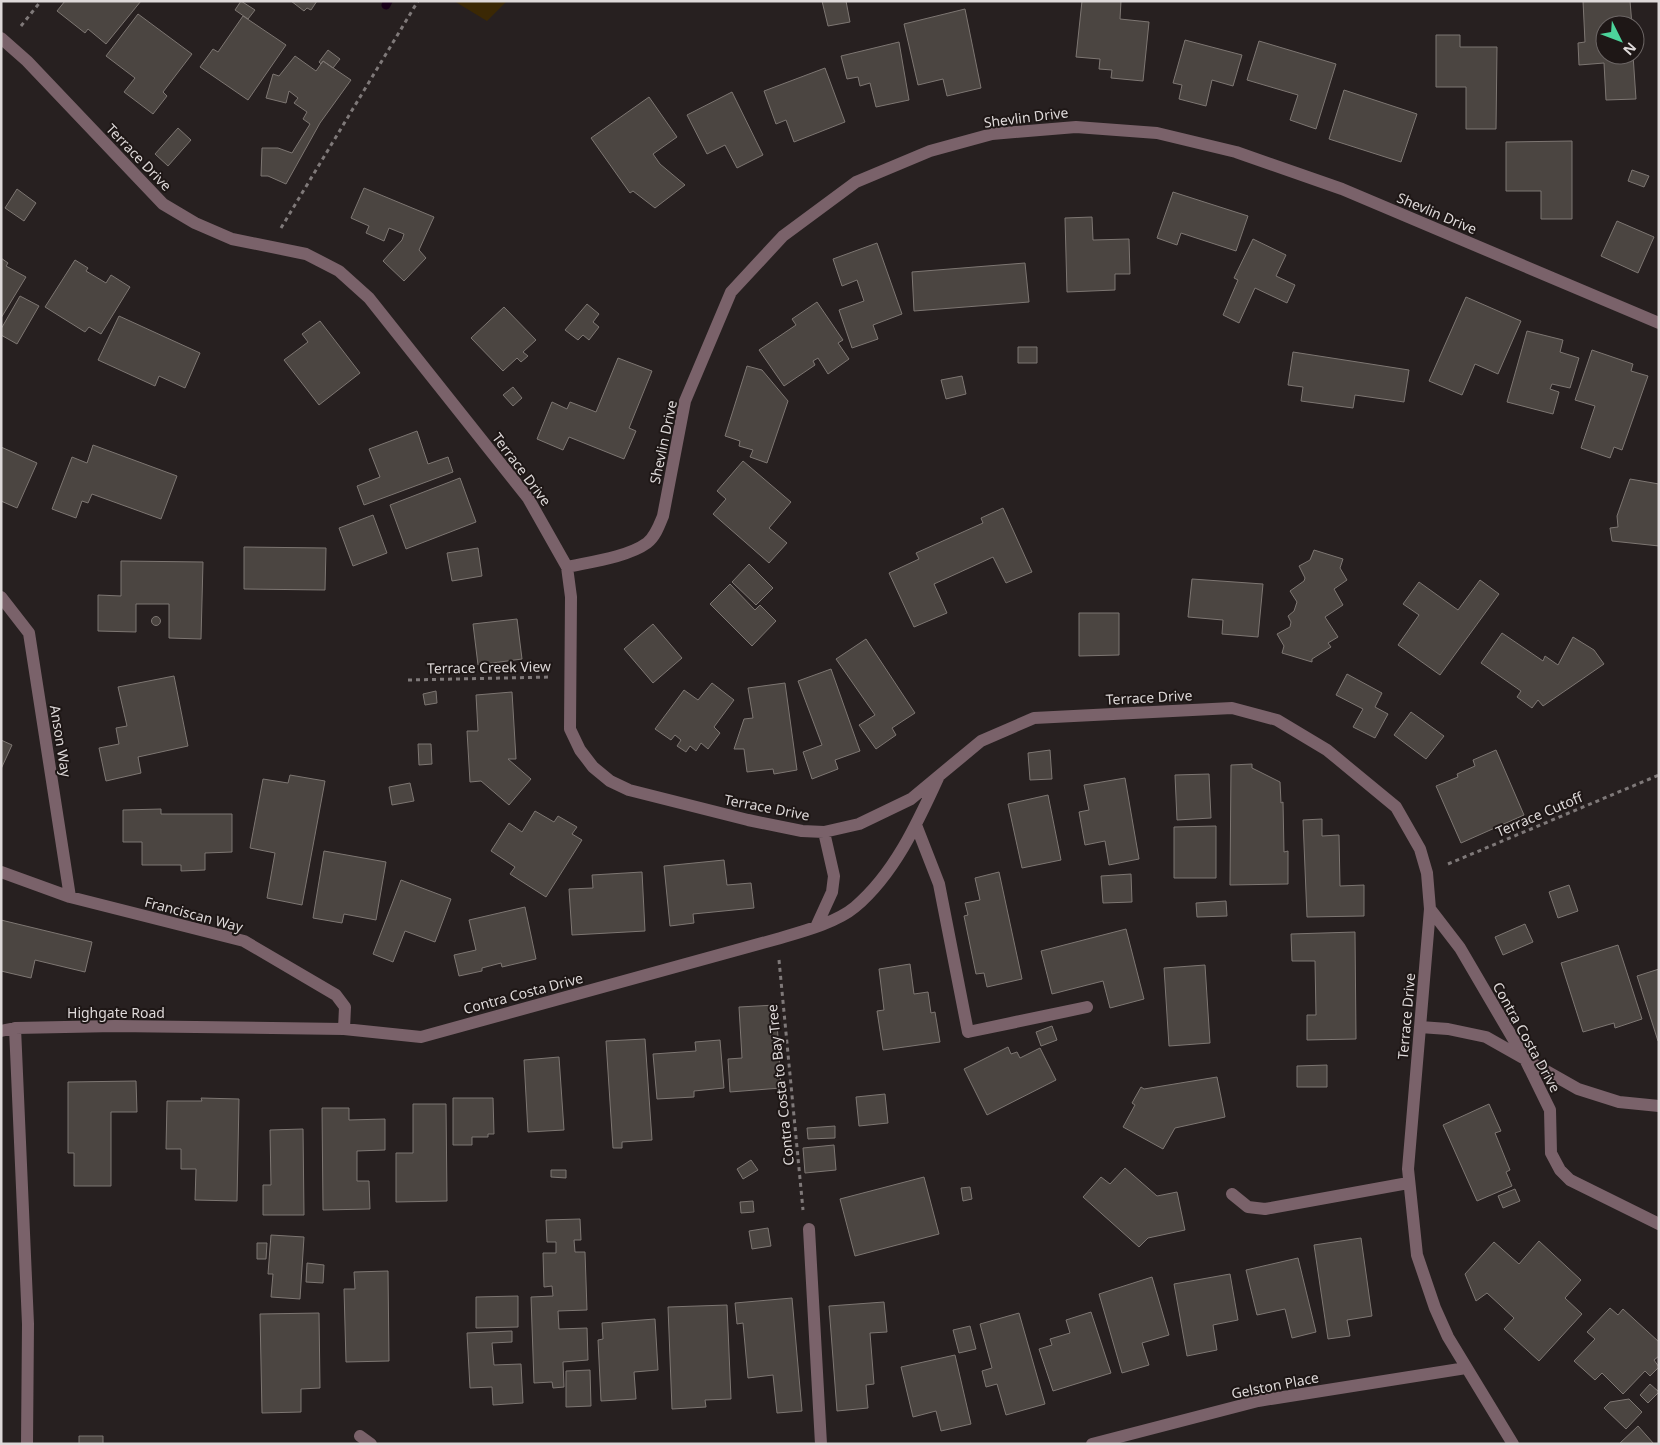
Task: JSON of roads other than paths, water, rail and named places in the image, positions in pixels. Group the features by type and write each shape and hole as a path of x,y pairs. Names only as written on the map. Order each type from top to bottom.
{"street":[{"name":"Terrace Drive","path":"5,40 164,204 195,224 232,238 306,254 339,271 369,298 528,498 568,567 571,597 570,729 580,750 593,767 610,781 629,790 748,820 802,831 824,832 859,824 884,814 911,798 980,741 1034,718 1232,708 1277,720 1327,750 1396,807 1410,828 1420,849 1427,873 1430,909 1408,1183 1417,1255 1435,1308 1466,1368 1513,1444"},
{"name":"Shevlin Drive","path":"568,567 631,550 647,543 658,530 663,516 685,402 731,292 783,236 856,182 930,151 992,134 1076,126 1156,134 1236,152 1342,189 1659,323"},
{"name":"Anson Way","path":"1,597 29,633 70,897"},
{"name":"Contra Costa Drive","path":"231,1028 344,1028 421,1036 816,927 854,908 882,879 916,825 939,776"},
{"path":"916,825 939,884 968,1032 1087,1007"},
{"path":"816,927 832,892 834,876 824,832"},
{"name":"Franciscan Way","path":"1,872 70,897 244,941 336,995 345,1007 344,1028"},
{"name":"Contra Costa Drive","path":"1430,909 1460,948 1525,1059 1550,1110 1552,1153 1560,1170 1570,1180 1659,1224"},
{"path":"1420,1027 1448,1029 1486,1037 1578,1089 1620,1102 1659,1106"},
{"path":"15,1028 28,1324 27,1444"},
{"name":"Highgate Road","path":"1,1031 15,1028 231,1028"},
{"path":"1232,1194 1248,1207 1265,1209 1408,1183"},
{"path":"809,1228 822,1444"},
{"name":"Gelston Place","path":"1092,1444 1258,1401 1466,1368"}],"waterway":[{"path":"386,5 388,1"}]}
